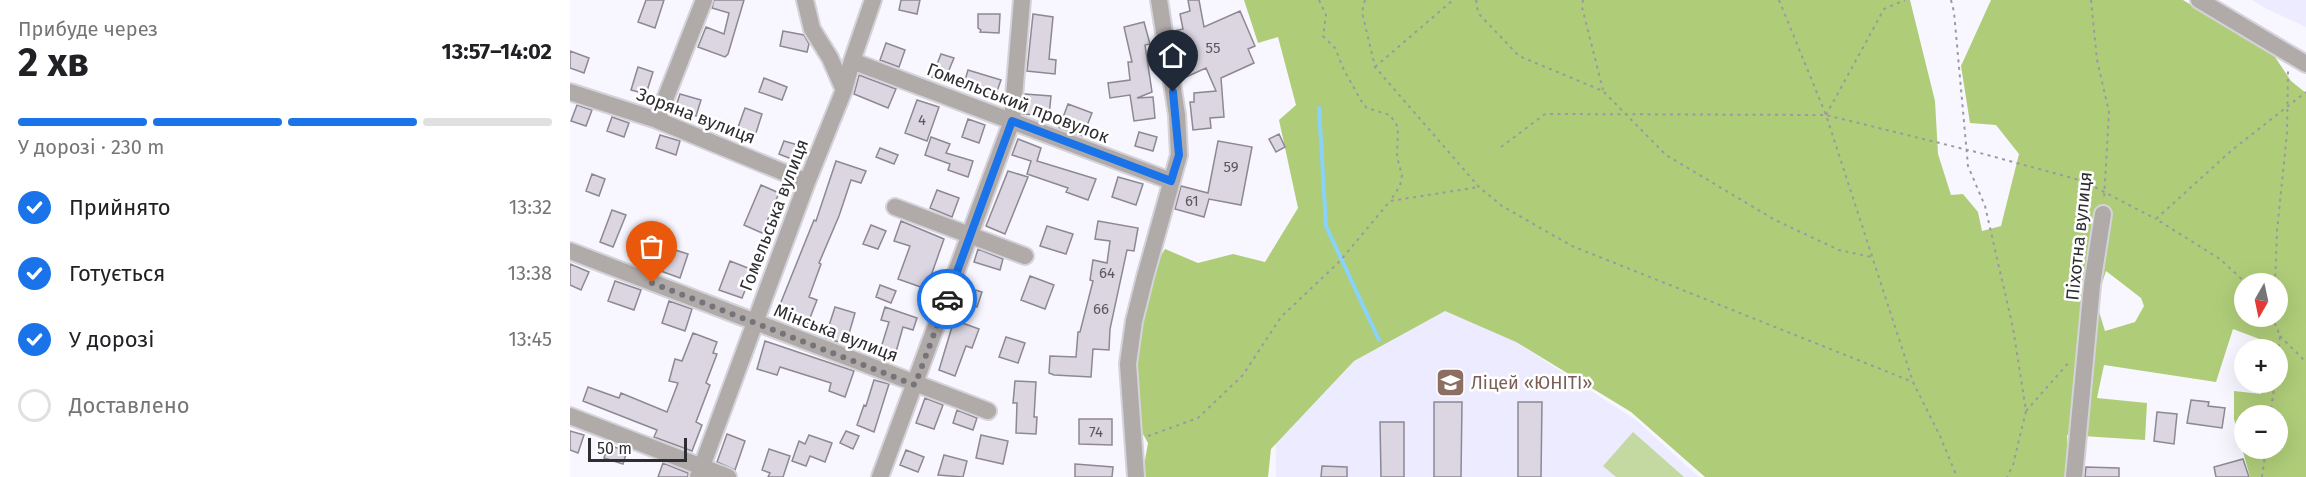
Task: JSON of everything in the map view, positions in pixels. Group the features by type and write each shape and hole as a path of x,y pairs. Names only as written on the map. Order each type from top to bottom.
{"street":[{"path":"657,120 704,0"},
{"path":"805,0 812,29 830,58 844,90"},
{"name":"Гомельська вулиця","path":"700,472 754,322 844,90 873,0"},
{"path":"880,477 1012,121 1022,0"},
{"path":"1136,477 1128,364 1134,321 1179,155 1177,115 1159,0"},
{"path":"2199,0 2306,64"},
{"name":"Гомельський провулок","path":"852,61 1171,181"},
{"name":"Зоряна вулиця","path":"570,92 657,120 807,182"},
{"path":"894,207 1025,256"},
{"name":"Піхотна вулиця","path":"2074,477 2092,285 2103,214"},
{"name":"Мінська вулиця","path":"570,251 915,385 988,411"},
{"path":"570,416 700,472 728,477"}],"path":[{"path":"1134,441 1198,418 1243,375 1281,316 1340,261 1400,186 1402,175 1397,157 1398,127 1390,115 1367,108 1356,95 1335,48 1323,36 1326,17 1319,0"},
{"path":"1365,0 1362,12 1375,67 1479,186 1502,206 1572,246 1913,382"},
{"path":"1375,67 1453,0"},
{"path":"1476,0 1478,13 1519,56 1604,91 1666,155 1775,220 1839,250 1871,257"},
{"path":"1583,0 1582,7 1604,91"},
{"path":"1779,0 1826,116 1913,382 1940,436 1957,477"},
{"path":"1826,116 1884,9 1905,0"},
{"path":"1951,0 1968,166 1984,206 2013,328 2026,411 2013,465 2007,477"},
{"name":"Піхотна вулиця","path":"2091,0 2097,60 2109,112 2103,214"},
{"path":"2275,273 2277,231 2287,134 2288,53"},
{"path":"2156,219 2232,150 2306,92"},
{"path":"1501,147 1545,114 1826,116 1966,149 2083,181 2156,219 2220,259 2235,273"},
{"path":"1390,201 1479,186"},
{"path":"2276,327 2280,336 2306,362"},
{"path":"2026,411 2072,358"},
{"path":"2262,477 2264,459"}],"shaded area":[{"path":"2252,0 2306,0 2306,27 2265,8"},
{"name":"Ліцей «ЮНІТІ»","path":"1445,311 1516,342 1636,420 1699,477 1276,477 1275,422 1364,346"}],"green space":[{"path":"1244,0 1910,0 1935,101 1938,154 1951,195 1963,194 1978,212 1982,231 2001,226 2019,154 1996,125 1970,123 1961,66 1991,0 2183,0 2273,54 2291,81 2306,93 2306,477 2250,477 2245,459 2288,459 2288,405 2234,405 2234,393 2288,393 2288,339 2259,339 2233,329 2216,382 2104,365 2097,398 2147,403 2145,440 2067,435 2068,477 1705,477 1631,412 1516,342 1445,311 1354,361 1271,449 1268,477 1142,477 1148,443 1135,420 1133,363 1150,273 1165,249 1198,263 1233,254 1265,262 1298,208 1279,120 1296,105 1278,37 1258,43","holes":["2106,271 2141,298 2144,306 2135,322 2105,331 2096,302"]},
{"path":"1633,432 1684,477 1616,477 1603,466"}],"building":[{"path":"646,0 664,0 655,28 638,22"},
{"path":"714,0 744,0 728,54 725,57 698,47 706,27 724,34 729,13 712,8"},
{"path":"901,0 920,0 917,14 899,10"},
{"path":"1188,0 1199,0 1204,27 1240,11 1255,46 1248,49 1254,63 1221,78 1224,117 1210,118 1211,128 1193,130 1190,102 1194,102 1194,93 1216,91 1206,68 1182,79 1174,31 1183,29 1180,14 1190,11"},
{"path":"978,14 1000,14 999,33 980,32"},
{"path":"1033,14 1053,17 1049,59 1056,60 1055,74 1027,71"},
{"path":"1144,22 1150,44 1145,45 1152,92 1137,98 1153,97 1155,118 1134,121 1130,95 1110,98 1108,83 1130,80 1128,62 1132,62 1124,27"},
{"path":"783,31 804,35 809,44 807,52 780,46"},
{"path":"886,43 905,50 899,67 880,60"},
{"path":"570,51 589,58 584,73 570,68"},
{"path":"941,54 954,58 944,82 932,77"},
{"path":"638,67 653,72 646,94 631,90"},
{"path":"968,70 1001,80 995,97 963,87"},
{"path":"859,75 896,89 888,108 854,94"},
{"path":"764,78 787,87 782,100 759,92"},
{"path":"680,94 701,100 696,116 675,109"},
{"path":"1025,94 1051,96 1049,116 1023,114"},
{"path":"917,100 939,107 927,141 905,133"},
{"path":"1068,104 1092,113 1083,136 1059,128"},
{"path":"577,105 592,110 586,126 571,121"},
{"path":"745,108 762,114 754,139 736,133"},
{"path":"612,117 629,123 624,137 607,131"},
{"path":"968,119 985,125 979,143 962,137"},
{"path":"1139,132 1157,137 1153,151 1135,146"},
{"path":"1279,134 1285,147 1276,152 1269,139"},
{"path":"660,135 680,141 676,155 656,148"},
{"path":"931,137 950,144 946,153 973,161 968,177 948,170 950,164 925,155"},
{"path":"1018,139 1041,148 1037,161 1096,179 1088,200 1066,192 1068,188 1027,174 1031,161 1012,155"},
{"path":"784,141 805,147 799,162 779,154"},
{"path":"1218,141 1252,147 1241,205 1209,199 1204,217 1175,209 1181,186 1208,193"},
{"path":"880,148 898,155 894,164 876,157"},
{"path":"836,161 866,171 861,183 851,180 819,263 821,264 809,297 817,300 808,323 777,312 814,220 816,221"},
{"path":"1008,171 1028,177 1005,234 986,226"},
{"path":"592,174 605,179 599,196 586,191"},
{"path":"1118,177 1143,184 1136,205 1112,197"},
{"path":"761,185 779,193 762,233 744,225"},
{"path":"937,190 959,198 952,217 930,208"},
{"path":"612,210 626,215 613,247 600,242"},
{"path":"901,221 944,239 932,273 937,275 932,291 898,279 910,246 894,241"},
{"path":"1098,221 1138,228 1134,251 1127,250 1110,329 1109,350 1093,349 1091,377 1054,375 1049,373 1050,356 1076,357 1078,332 1080,332 1093,281 1090,280 1093,260 1107,263 1110,241 1095,239"},
{"path":"871,225 886,231 878,249 863,244"},
{"path":"1047,226 1073,234 1066,254 1040,246"},
{"path":"666,247 688,254 680,278 658,270"},
{"path":"978,249 1003,259 1000,270 974,262"},
{"path":"730,261 753,270 742,298 719,290"},
{"path":"570,264 589,272 581,290 570,285"},
{"path":"1030,276 1054,285 1045,309 1021,300"},
{"path":"615,281 641,290 634,310 608,301"},
{"path":"880,285 896,291 891,303 876,297"},
{"path":"962,286 982,292 977,307 957,301"},
{"path":"669,301 692,309 685,331 662,323"},
{"path":"835,307 855,313 846,344 825,338"},
{"path":"885,307 917,318 913,330 903,327 894,359 879,354 889,322 881,320"},
{"path":"954,320 979,329 972,348 966,346 955,376 939,370"},
{"path":"693,333 717,342 713,353 717,354 706,383 710,385 696,422 702,425 692,451 654,437 657,430 583,401 588,387 619,398 621,393 667,412 678,383 669,381 675,359 682,361"},
{"path":"1006,337 1025,343 1018,363 999,357"},
{"path":"765,341 854,371 845,397 829,391 831,383 780,367 777,375 757,369"},
{"path":"874,380 889,384 874,432 857,425"},
{"path":"1015,381 1036,382 1034,417 1037,417 1036,434 1016,433 1017,403 1013,403"},
{"path":"925,398 943,405 934,429 916,423"},
{"path":"2191,400 2209,402 2208,406 2225,408 2222,428 2187,423"},
{"path":"1434,402 1462,402 1461,477 1434,477"},
{"path":"1518,402 1542,402 1541,477 1518,477"},
{"path":"957,410 977,418 973,430 953,423"},
{"path":"2157,412 2177,414 2174,444 2154,441"},
{"path":"1079,419 1112,419 1112,445 1079,444"},
{"path":"1380,422 1404,422 1404,477 1381,477"},
{"path":"570,431 584,435 578,453 570,450"},
{"path":"846,431 859,436 853,449 840,443"},
{"path":"727,434 745,441 735,470 717,462"},
{"path":"809,435 832,443 825,462 810,456 806,466 792,461 799,441 805,444"},
{"path":"981,435 1008,441 1003,464 976,458"},
{"path":"608,445 627,451 623,464 604,458"},
{"path":"769,449 790,456 783,477 768,477 770,473 762,470"},
{"path":"906,450 924,457 918,472 900,465"},
{"path":"944,455 967,461 963,477 938,475"},
{"path":"2243,459 2249,477 2216,477 2214,467"},
{"path":"663,463 688,473 688,477 658,477"},
{"path":"1075,464 1113,467 1112,477 1075,477"},
{"path":"1322,466 1347,467 1347,477 1321,477"},
{"path":"2086,467 2119,468 2119,477 2085,477"}],"waterway":[{"path":"1319,108 1326,226 1379,340"}],"way so far":[{"path":"652,283 915,385 947,299"}],"place":[{"name":"Ліцей «ЮНІТІ»","path":"1450,383"}],"route":[{"path":"947,299 1012,121 1171,181 1179,155 1177,115 1173,92"}]}
